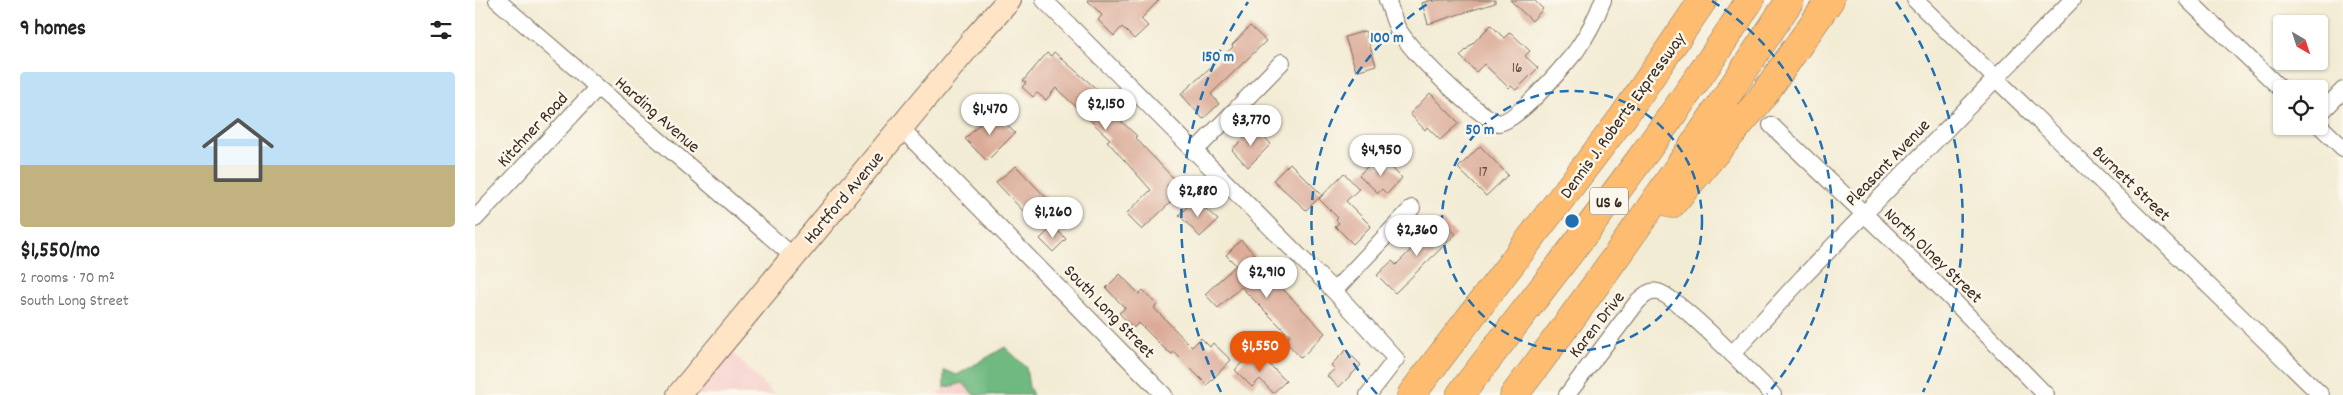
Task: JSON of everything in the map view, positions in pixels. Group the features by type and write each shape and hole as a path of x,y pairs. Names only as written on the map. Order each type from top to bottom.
{"highway":[{"name":"Dennis J. Roberts Expressway","path":"1411,395 1607,139 1703,0"},
{"name":"US 6","path":"1460,395 1627,176 1702,73 1749,0"},
{"path":"1515,395 1585,303 1716,114 1790,0"},
{"path":"1585,303 1761,100 1830,0"}],"main road":[{"name":"Hartford Avenue","path":"679,395 975,37 1009,0"}],"street":[{"path":"1044,0 1334,290 1396,359 1368,395"},
{"path":"1387,0 1398,28 1423,60 1467,100 1498,123 1503,123 1511,118 1533,99 1577,50 1603,0"},
{"name":"Burnett Street","path":"1915,0 2321,395"},
{"name":"Pleasant Avenue","path":"1732,354 1803,277 2072,0"},
{"path":"2188,0 2273,81"},
{"name":"Harding Avenue","path":"504,2 597,88 794,257"},
{"path":"1194,152 1282,62"},
{"name":"Kitchner Road","path":"475,219 597,88"},
{"path":"2328,106 2343,90"},
{"name":"North Olney Street","path":"1771,125 1924,271 2046,395"},
{"name":"South Long Street","path":"901,128 1164,395"},
{"path":"2328,134 2343,148"},
{"path":"1334,290 1412,208"},
{"name":"Karen Drive","path":"1567,395 1638,301 1649,292 1663,293 1732,354"},
{"path":"1732,354 1773,395"}],"shaded area":[{"path":"721,341 774,395 674,395"},
{"path":"963,383 974,395 936,395 944,388"}],"green space":[{"path":"1005,347 1026,367 1029,387 1033,395 974,395 963,383 944,388 944,370 957,375"}],"building":[{"path":"1087,0 1159,0 1141,19 1148,26 1134,39 1122,27 1114,36 1098,20 1102,15"},
{"path":"1431,0 1495,0 1495,3 1428,24 1422,3"},
{"path":"1510,0 1534,0 1543,9 1532,21"},
{"path":"1491,25 1504,38 1510,32 1530,51 1525,56 1538,68 1516,90 1511,86 1509,88 1484,64 1476,72 1460,56"},
{"path":"1250,26 1266,41 1211,94 1219,104 1203,119 1181,94 1233,47 1232,45"},
{"path":"1365,31 1376,65 1356,71 1345,37"},
{"path":"1054,52 1123,115 1119,119 1137,136 1135,137 1174,179 1167,186 1177,196 1142,230 1126,214 1151,190 1107,141 1110,139 1056,88 1046,100 1037,93 1033,97 1022,87 1026,83 1023,81 1047,53 1051,56"},
{"path":"1430,93 1459,123 1440,140 1427,127 1425,130 1410,114"},
{"path":"992,111 1015,133 987,161 965,139"},
{"path":"1255,127 1271,144 1248,167 1232,150"},
{"path":"1480,146 1508,175 1486,196 1458,168"},
{"path":"1373,161 1381,168 1386,162 1402,178 1387,194 1382,189 1378,193 1359,175"},
{"path":"1290,163 1322,195 1306,210 1273,180"},
{"path":"1016,166 1060,212 1041,230 996,182"},
{"path":"1344,173 1359,189 1346,201 1371,226 1353,244 1335,226 1339,223 1336,220 1338,218 1319,199"},
{"path":"1195,199 1218,220 1200,237 1179,215"},
{"path":"1441,219 1456,234 1395,293 1377,275 1392,261 1396,265"},
{"path":"1053,226 1066,239 1053,252 1040,239"},
{"path":"1241,240 1256,256 1253,258 1325,333 1301,358 1285,341 1290,336 1241,287 1218,308 1205,294 1236,265 1226,255"},
{"path":"1120,274 1139,294 1143,290 1157,305 1154,308 1192,347 1201,338 1210,347 1213,343 1231,360 1207,385 1174,352 1172,354 1166,350 1139,323 1133,328 1119,313 1125,308 1106,288"},
{"path":"1346,350 1361,365 1339,387 1327,376 1335,369 1331,365"},
{"path":"1257,352 1286,381 1273,393 1260,379 1252,387 1235,370 1250,354 1252,356"}]}
